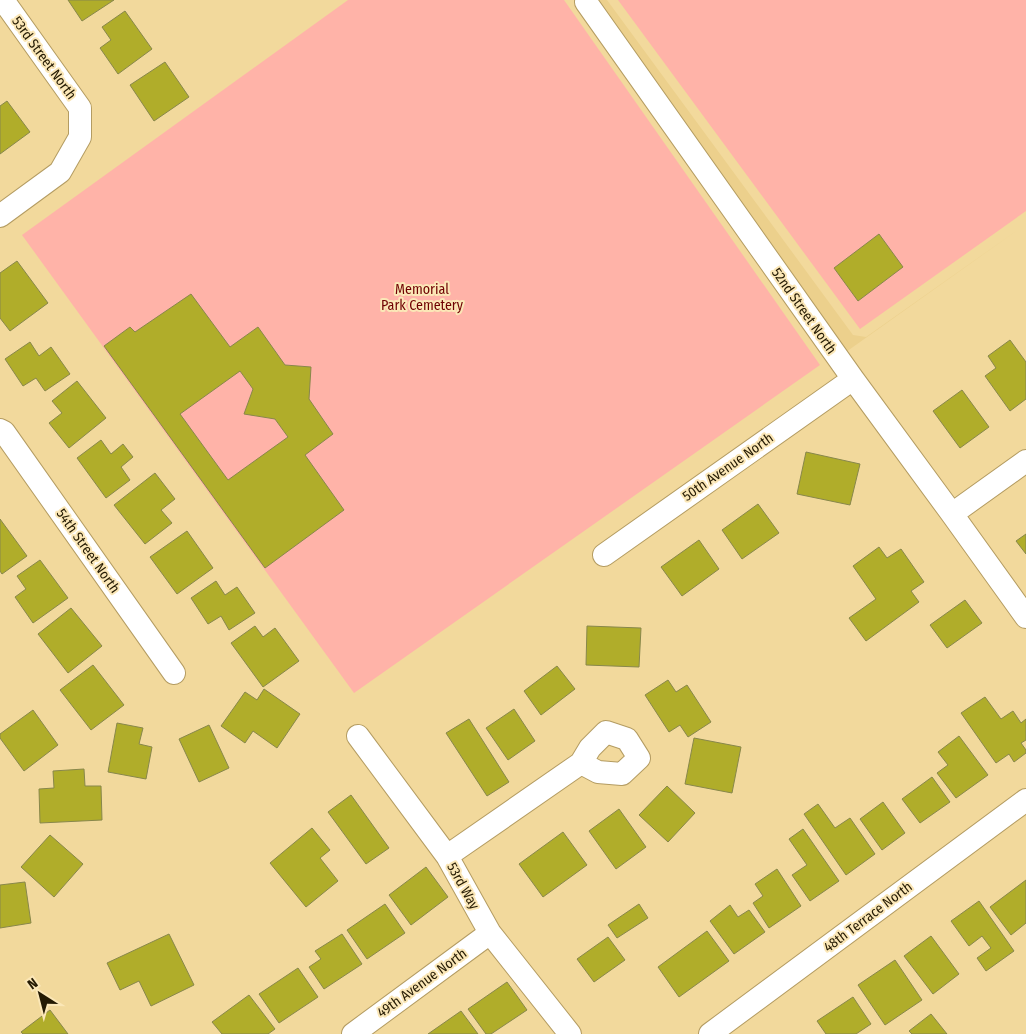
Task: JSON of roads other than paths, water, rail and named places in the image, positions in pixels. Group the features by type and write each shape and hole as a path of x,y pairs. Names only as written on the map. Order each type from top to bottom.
{"street":[{"name":"53rd Street North","path":"0,216 60,172 80,137 80,108 3,0"},
{"name":"52nd Street North","path":"586,2 853,379 1026,618"},
{"name":"50th Avenue North","path":"604,555 853,379"},
{"name":"54th Street North","path":"0,430 4,432 174,673"},
{"path":"952,514 1026,461"},
{"name":"53rd Way","path":"358,736 447,856 490,933 570,1034"},
{"path":"447,856 581,763"},
{"name":"48th Terrace North","path":"710,1034 1026,800"},
{"name":"49th Avenue North","path":"353,1034 490,933"}],"park label":[{"name":"Memorial Park Cemetery","path":"422,298"}]}
